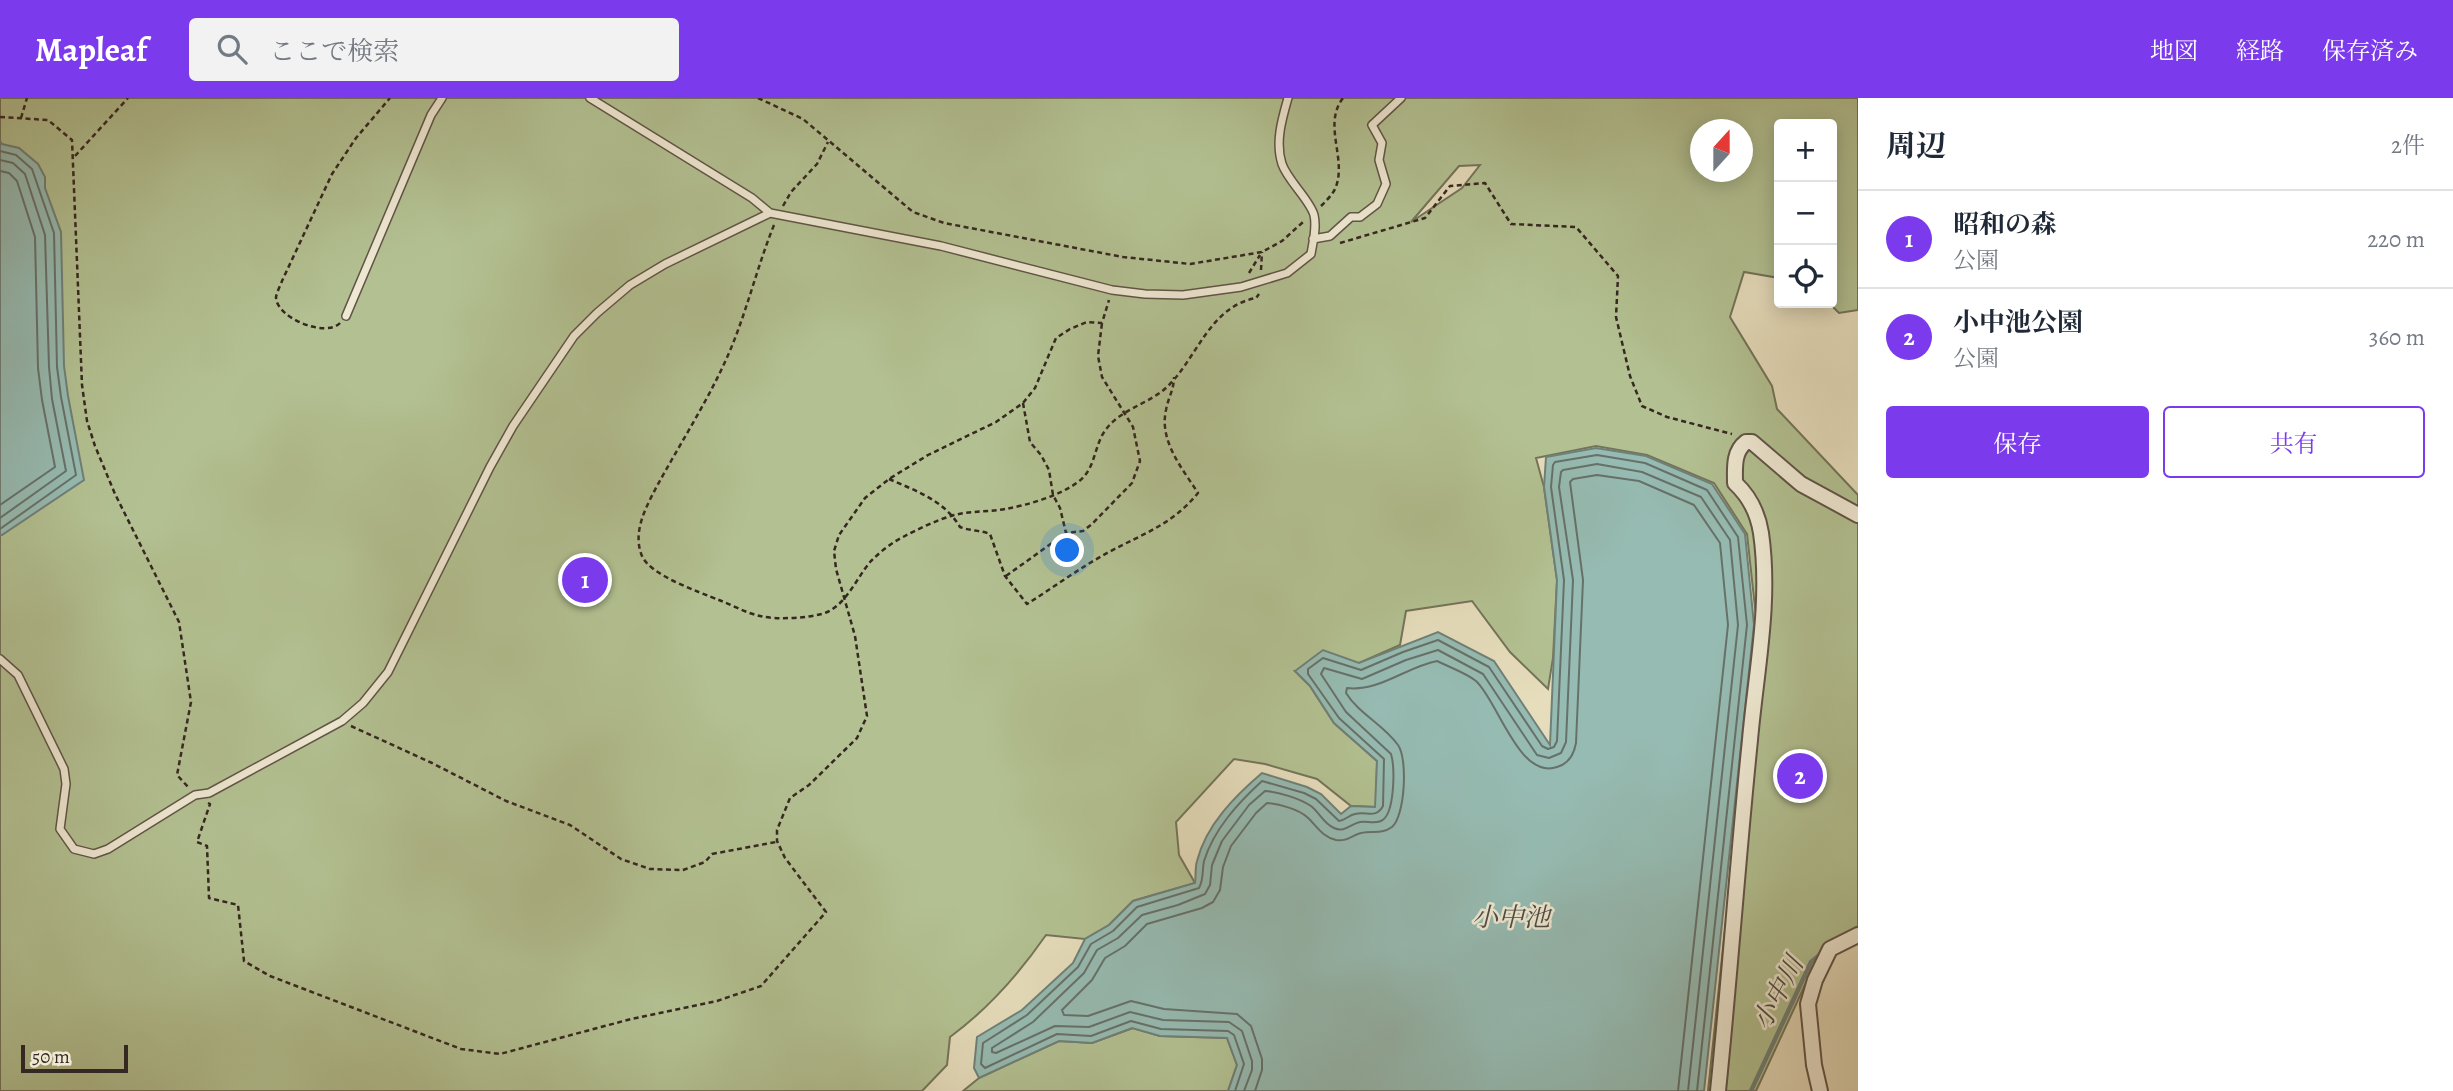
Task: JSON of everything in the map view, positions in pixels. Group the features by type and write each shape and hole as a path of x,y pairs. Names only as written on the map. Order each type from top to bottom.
{"street":[{"path":"1718,1091 1765,604 1758,518 1745,492 1735,483 1735,459 1739,447 1746,442 1752,443 1801,484 1858,515"},
{"path":"1820,1091 1814,1065 1808,1004 1815,980 1830,950 1858,935"}],"lane":[{"path":"346,316 431,115 442,98"},
{"path":"590,98 752,198 770,213"},
{"path":"0,659 18,675 64,769 66,784 60,829 74,849 94,854 108,849 195,795 209,793 342,722 363,703 388,672 513,426 574,336 630,285 665,264 770,213 941,246 1112,290 1183,295 1241,287 1287,273 1311,254 1314,213 1295,188 1282,164 1279,142 1288,98"},
{"path":"1313,239 1330,236 1351,217 1360,217 1377,204 1386,184 1379,160 1382,143 1372,125 1401,98"}],"path":[{"path":"21,118 27,98"},
{"path":"75,156 128,98"},
{"path":"346,316 337,327 327,330 316,328 289,317 278,307 276,297 332,174 356,138 390,98"},
{"path":"758,98 803,120 913,212 944,223 1059,246 1165,263 1190,264 1262,252 1282,241 1314,213 1331,194 1338,175 1334,125 1336,107 1343,98"},
{"path":"0,117 48,120 72,140 75,156 82,385 88,421 95,446 115,494 179,622 191,702 177,775 195,795 210,804 197,842 207,846 209,898 237,905 244,961 270,976 461,1049 500,1054 631,1019 717,1002 761,986 826,912 785,858 777,841 777,830 790,798 809,785 857,738 867,716 855,636 836,569 834,551 839,535 865,498 888,479 928,455 996,422 1023,403 1035,388 1056,338 1087,323 1102,323"},
{"path":"828,142 817,164 791,192 779,214 728,355 687,436 647,505 638,530 642,557 653,569 697,591 760,616 822,614 834,609 871,562 884,549 902,538 953,516 1007,509 1053,495 1078,482 1093,464 1099,442 1107,427 1167,387 1226,310 1242,301 1256,298 1260,290 1262,252"},
{"path":"1311,254 1354,237 1425,218 1450,186 1485,183 1511,224 1576,227 1618,276 1616,317 1630,376 1642,406 1667,417 1732,434 1746,442"},
{"path":"1241,287 1262,252"},
{"path":"1005,576 1066,533 1083,531 1132,484 1140,461 1133,426 1102,377 1098,356 1102,323 1112,290"},
{"path":"888,479 931,497 953,516 960,527 990,534 1005,576 1027,604 1108,552 1145,535 1184,510 1198,493 1170,447 1164,427 1166,409 1174,388 1174,377"},
{"path":"1023,403 1030,442 1049,470 1053,495 1060,508 1066,533"},
{"path":"342,722 432,763 506,801 570,825 621,859 650,869 683,870 705,862 712,854 777,841"}],"green space":[{"path":"0,98 1858,98 1858,310 1839,313 1834,308 1837,308 1837,119 1774,119 1774,277 1744,272 1730,317 1772,386 1777,409 1858,495 1858,926 1823,946 1756,1091 1708,1091 1757,626 1747,534 1714,483 1647,455 1596,446 1536,458 1544,487 1557,580 1553,658 1548,689 1510,652 1472,601 1406,611 1400,645 1359,663 1295,671 1310,686 1334,723 1377,761 1376,807 1351,806 1317,779 1265,764 1234,759 1176,822 1179,855 1195,883 1133,901 1109,925 1085,939 1046,935 1002,990 950,1037 947,1065 922,1091 0,1091","holes":["1480,165 1462,188 1411,222 1459,166"]},
{"path":"1133,1028 1160,1036 1227,1038 1237,1065 1228,1091 963,1091 979,1078 1059,1041 1092,1043"}],"water":[{"path":"0,141 2,144 19,148 38,164 45,177 45,188 61,232 64,366 84,480 2,535 0,535"},
{"name":"小中池","path":"1596,448 1646,456 1712,484 1745,534 1754,625 1704,1091 1228,1091 1237,1065 1227,1038 1160,1036 1132,1028 1092,1043 1059,1041 979,1078 974,1068 977,1037 1022,1010 1073,963 1085,939 1109,925 1133,901 1195,883 1196,863 1214,823 1232,801 1262,773 1321,794 1341,814 1351,806 1375,807 1377,761 1334,723 1310,686 1295,671 1323,650 1359,663 1438,632 1494,661 1550,745 1557,580 1544,487 1546,457"}],"waterway":[{"name":"小中川","path":"1751,1091 1811,962 1822,953"}],"place":[{"name":"昭和の森","path":"585,580"},
{"name":"小中池公園","path":"1800,776"}]}
